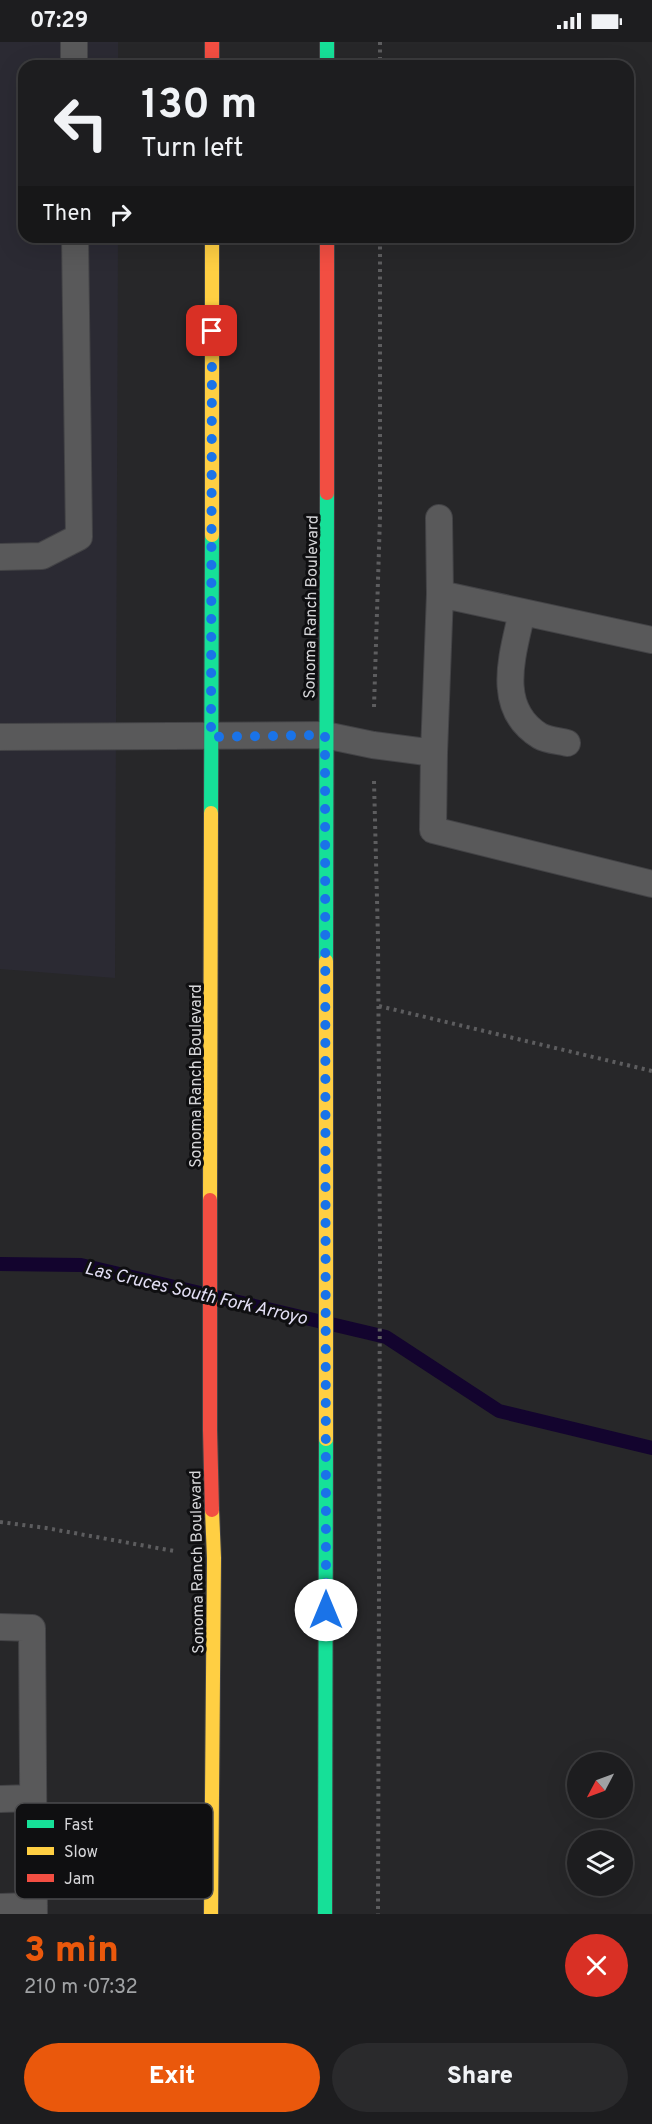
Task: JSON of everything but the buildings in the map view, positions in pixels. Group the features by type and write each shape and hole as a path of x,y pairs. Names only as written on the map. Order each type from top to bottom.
{"main road":[{"path":"212,42 212,60"},
{"path":"327,42 327,60"},
{"name":"Sonoma Ranch Boulevard","path":"212,243 210,1430 214,1558 212,1803"},
{"name":"Sonoma Ranch Boulevard","path":"325,1914 327,243"},
{"name":"Sonoma Ranch Boulevard","path":"211,1899 211,1914"}],"lane":[{"path":"74,42 74,60"},
{"path":"0,557 42,556 79,537 75,243"},
{"path":"439,518 440,594 433,830 652,884"},
{"path":"440,594 652,640"},
{"path":"522,612 510,666 510,693 522,721 542,737 567,743"},
{"path":"0,737 325,735 373,745 434,753"},
{"path":"0,1627 32,1628 33,1803"},
{"path":"0,1798 33,1798"},
{"path":"0,1907 34,1910"}],"path":[{"path":"380,42 380,60"},
{"path":"379,1006 652,1071"},
{"path":"378,1914 380,1305"},
{"path":"0,1522 214,1558"}],"shaded area":[{"path":"0,42 118,42 118,60 18,60 18,243 118,243 115,978 0,969"}],"waterway":[{"name":"Las Cruces South Fork Arroyo","path":"0,1264 81,1265 386,1337 499,1411 652,1448"}],"traffic: fast":[{"path":"327,42 327,60"},
{"path":"326,961 327,493"},
{"path":"211,813 212,535"},
{"path":"325,1914 326,1439"}],"traffic: slow":[{"path":"212,243 212,535"},
{"path":"210,1200 211,813"},
{"path":"326,961 326,1439"},
{"path":"212,1510 214,1558 212,1803"},
{"path":"211,1899 211,1914"}],"traffic: jam":[{"path":"212,42 212,60"},
{"path":"327,243 327,493"},
{"path":"210,1200 212,1510"}],"route":[{"path":"212,331 211,737 325,735 326,1610"}]}
